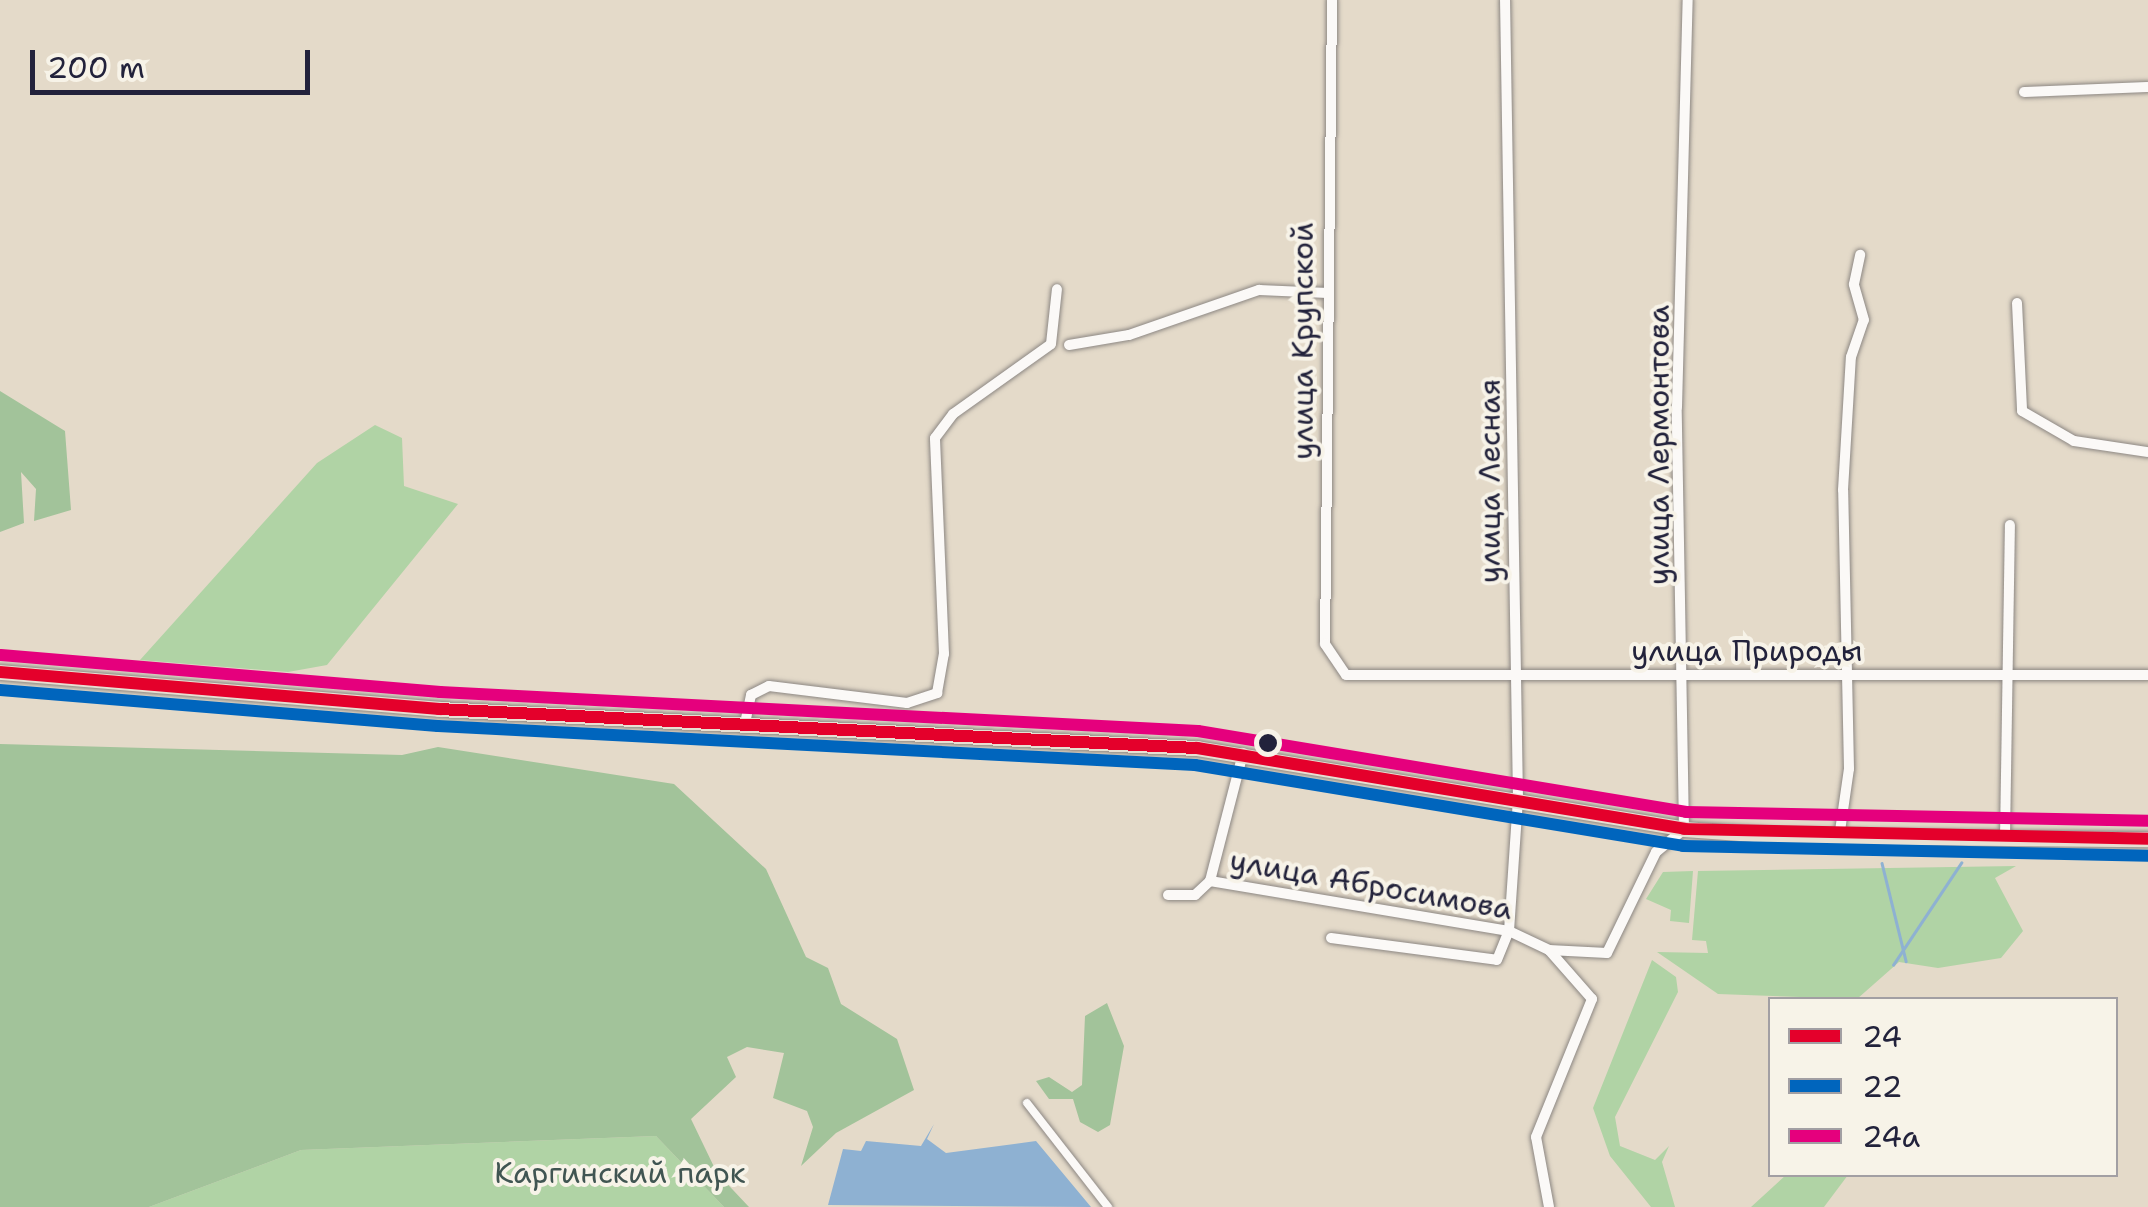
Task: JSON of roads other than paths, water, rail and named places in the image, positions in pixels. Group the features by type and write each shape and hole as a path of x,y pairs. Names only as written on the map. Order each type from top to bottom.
{"main road":[{"path":"0,672 744,728 1244,753 1684,829 1840,838 2148,839"}],"street":[{"name":"улица Крупской","path":"1332,0 1325,644 1346,675"},
{"name":"улица Лесная","path":"1331,938 1497,960 1508,931 1518,799 1505,0"},
{"name":"улица Лермонтова","path":"1684,829 1686,676 1678,408 1688,0"},
{"path":"2024,92 2148,87"},
{"path":"1840,838 1846,681 1843,490 1850,357 1864,320 1854,284 1860,255"},
{"path":"744,728 750,695 769,686 907,703 936,693 944,642 936,438 950,417 1051,344 1056,289"},
{"path":"1069,345 1129,336 1259,290 1328,293"},
{"path":"2017,303 2022,410 2074,441 2148,452"},
{"path":"2005,838 2010,525"},
{"name":"улица Природы","path":"1346,675 1686,676 1846,681 2148,675"},
{"path":"1168,896 1195,895 1210,881 1244,753"},
{"name":"улица Абросимова","path":"1210,881 1508,931 1549,950 1607,953 1656,852 1684,829"},
{"path":"1549,950 1592,1000 1536,1137 1549,1207"},
{"path":"1026,1102 1108,1207"}],"water":[{"path":"934,1124 927,1139 946,1153 1036,1141 1091,1207 828,1205 843,1149 861,1151 866,1141 921,1146"}],"waterway":[{"path":"1882,863 1906,961"},
{"path":"1893,965 1961,863"}],"park label":[{"name":"Каргинский парк","path":"620,1173"}]}
